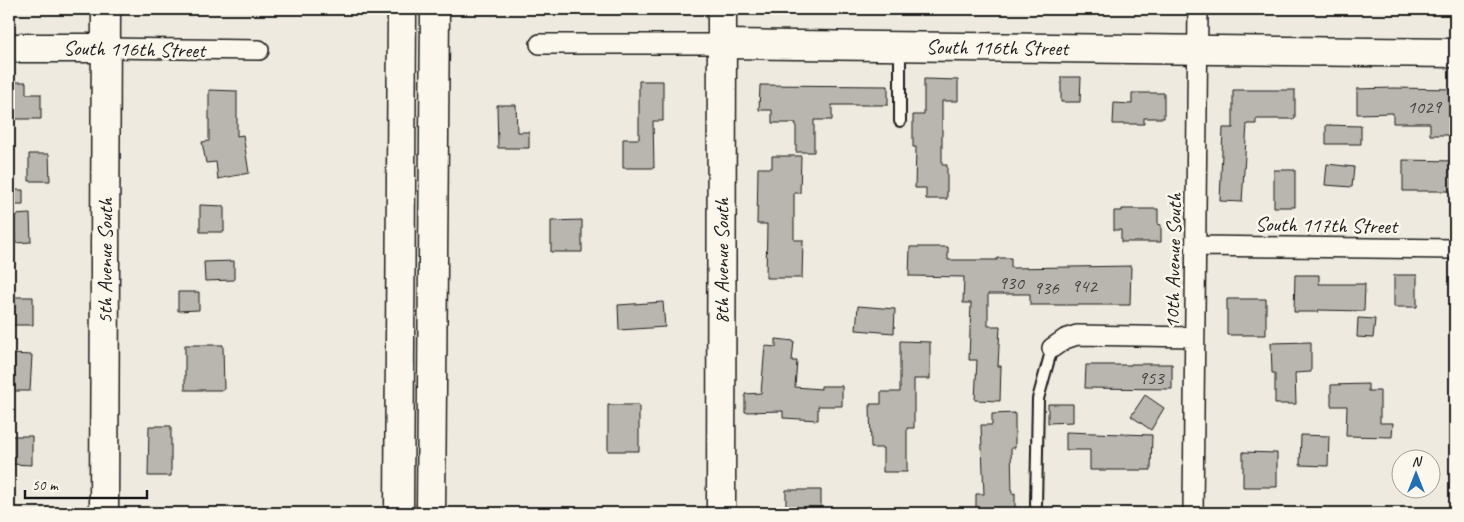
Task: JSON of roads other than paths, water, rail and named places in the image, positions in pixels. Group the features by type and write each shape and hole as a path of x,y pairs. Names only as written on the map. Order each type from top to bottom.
{"main road":[{"name":"5th Avenue South","path":"104,513 106,9"},
{"path":"399,513 402,9"},
{"path":"431,513 435,9"},
{"name":"8th Avenue South","path":"721,513 722,9"},
{"name":"South 116th Street","path":"721,44 1455,53"},
{"name":"South 116th Street","path":"9,48 105,48"}],"street":[{"name":"10th Avenue South","path":"1193,513 1198,9"},
{"name":"South 116th Street","path":"540,44 721,44"},
{"name":"South 116th Street","path":"105,48 259,50"},
{"name":"South 117th Street","path":"1196,246 1455,249"},
{"path":"1052,348 1065,339 1077,335 1194,337"}],"lane":[{"path":"900,47 900,121"},
{"path":"1036,505 1038,399 1052,348"}]}
